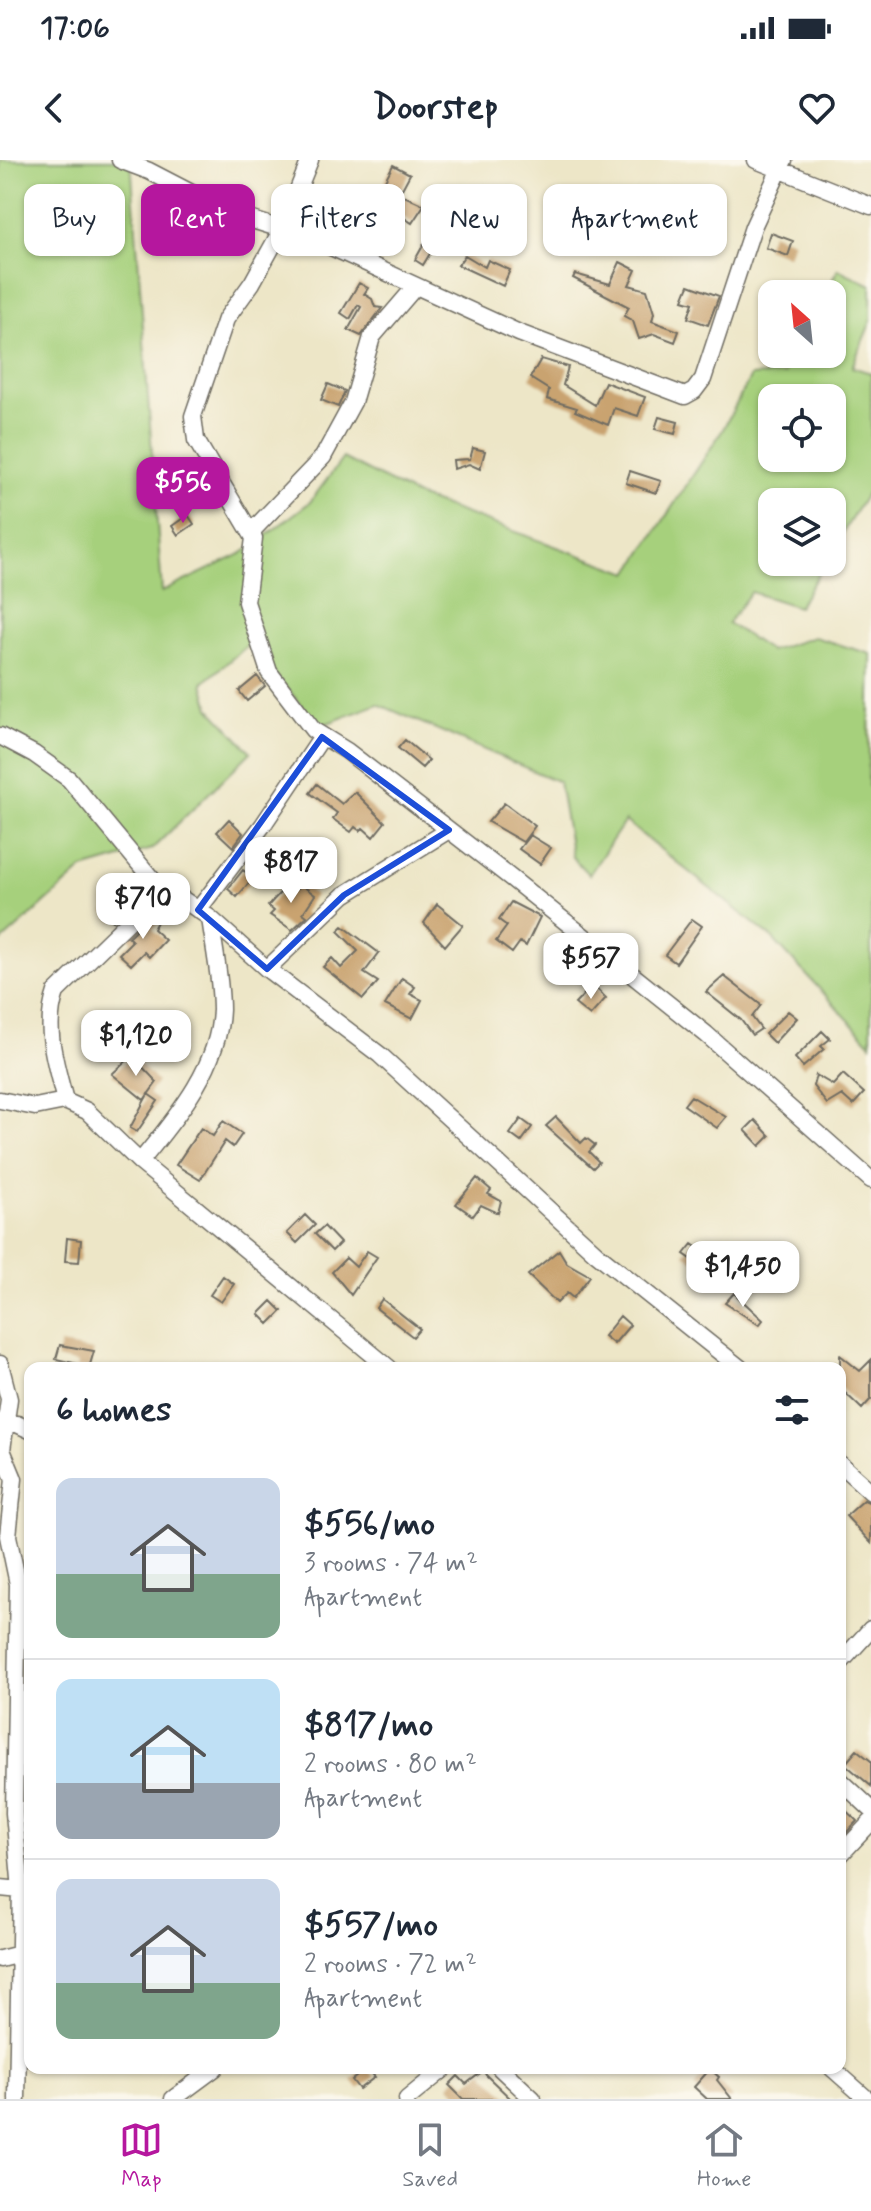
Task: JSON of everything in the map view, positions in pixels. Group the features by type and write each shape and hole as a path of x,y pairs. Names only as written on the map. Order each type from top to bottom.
{"street":[{"path":"120,160 149,171 230,213 271,224"},
{"path":"300,184 310,160"},
{"path":"756,160 782,165 871,206"},
{"path":"353,256 519,333 685,396 703,379 743,253 782,165"},
{"path":"271,249 252,283 229,312 193,416 196,440 252,531 254,538 246,602 264,660 313,730 347,751 706,1034 871,1180"},
{"path":"252,531 323,457 353,402 372,337 415,287"},
{"path":"0,736 34,754 69,779 161,890 168,891 204,914 267,969 380,1055 596,1253 732,1362"},
{"path":"140,1162 185,1107 217,1036 220,987 204,914 322,737"},
{"path":"267,969 344,895 449,830"},
{"path":"65,1101 51,1041 51,1007 56,992 161,890"},
{"path":"0,1100 35,1107 65,1101 87,1111 140,1162 382,1362"},
{"path":"0,1364 9,1399 2,1424 2,1450 14,1479 8,1536 18,1584 24,1662 8,1703 21,1890 17,2099"},
{"path":"2,1424 24,1427"},
{"path":"846,1469 871,1492"},
{"path":"846,1656 871,1629"},
{"path":"846,1786 871,1809"},
{"path":"846,1849 871,1822"},
{"path":"0,1888 21,1890"},
{"path":"0,1959 20,1954"},
{"path":"173,2099 207,2074"},
{"path":"407,2099 438,2074"},
{"path":"511,2074 533,2099"},
{"path":"839,2074 867,2099"}],"highlighted area":[{"path":"322,737 449,830 344,895 267,969 198,910"}],"green space":[{"path":"0,160 131,160 162,592 243,553 310,502 343,458 417,496 629,573 722,431 751,376 784,374 787,368 846,368 846,280 832,280 838,269 871,285 871,321 852,367 871,373 871,486 846,528 846,488 758,488 758,576 817,576 798,607 751,592 728,623 770,651 814,637 871,654 868,786 871,787 871,1044 772,938 625,821 589,875 572,857 559,782 378,704 320,726 248,645 203,683 210,708 251,752 152,849 83,869 0,943"}],"building":[{"path":"393,165 410,174 405,184 384,182"},
{"path":"405,196 421,204 421,210 412,223 405,218"},
{"path":"771,233 793,241 788,256 766,248"},
{"path":"421,249 421,256 428,256 423,265 415,260"},
{"path":"467,256 485,267 488,260 510,270 503,286 458,265"},
{"path":"620,262 636,270 629,285 647,290 654,313 652,321 679,331 675,342 654,334 639,339 633,321 624,316 629,307 573,278 575,274 610,284"},
{"path":"359,283 368,288 364,294 372,299 375,307 382,308 361,336 348,330 361,307 358,305 350,319 341,313"},
{"path":"689,285 719,296 708,325 688,318 693,303 683,300"},
{"path":"541,359 568,367 563,385 595,405 605,382 645,397 638,416 614,408 608,425 575,411 577,408 547,399 549,390 530,378"},
{"path":"328,384 345,391 338,407 321,400"},
{"path":"659,417 678,422 675,434 655,429"},
{"path":"473,448 485,451 480,469 469,464 454,469 453,460 470,459"},
{"path":"630,471 661,481 656,493 626,483"},
{"path":"188,515 194,524 178,535 172,526"},
{"path":"257,676 265,686 247,701 239,691"},
{"path":"405,740 429,760 422,768 398,748"},
{"path":"317,784 342,804 355,792 385,822 373,837 363,828 360,831 355,827 351,832 333,819 337,813 310,793"},
{"path":"504,803 535,826 523,842 488,822"},
{"path":"229,819 243,833 233,847 217,832"},
{"path":"530,835 551,848 540,864 519,849"},
{"path":"243,870 253,878 237,897 228,889"},
{"path":"289,883 297,889 300,884 315,895 303,913 307,916 292,930 270,915 274,911 268,906"},
{"path":"122,894 132,903 113,921 104,912"},
{"path":"511,902 540,917 526,946 520,942 512,953 496,941 507,926 499,920"},
{"path":"437,904 463,925 445,946 424,923"},
{"path":"151,915 158,920 153,929 165,940 149,957 144,952 131,965 119,954 132,941 128,937"},
{"path":"692,919 702,926 676,963 665,955"},
{"path":"343,926 379,953 364,973 378,982 363,999 323,967 332,958 341,968 358,951 338,931"},
{"path":"724,976 761,1005 752,1017 761,1029 752,1035 741,1020 706,992"},
{"path":"402,978 415,987 410,994 422,1000 412,1019 385,1005"},
{"path":"593,985 606,998 590,1016 575,1004"},
{"path":"788,1011 797,1018 774,1043 765,1034"},
{"path":"822,1031 830,1039 821,1046 824,1049 803,1067 795,1058"},
{"path":"132,1056 157,1082 144,1100 112,1074"},
{"path":"843,1074 864,1093 853,1105 842,1095 827,1104 813,1086 816,1075 833,1085"},
{"path":"148,1094 158,1101 137,1132 130,1128"},
{"path":"691,1096 726,1117 717,1128 684,1105"},
{"path":"556,1117 581,1143 586,1138 595,1145 589,1152 599,1162 593,1168 546,1126"},
{"path":"521,1119 532,1127 521,1142 510,1134"},
{"path":"755,1120 770,1136 760,1146 745,1130"},
{"path":"223,1121 242,1134 233,1147 225,1141 200,1180 176,1165 201,1128 213,1136"},
{"path":"477,1178 491,1190 488,1194 501,1201 498,1213 481,1205 473,1216 456,1204"},
{"path":"305,1215 315,1225 297,1243 287,1233"},
{"path":"324,1226 340,1243 332,1251 315,1234"},
{"path":"67,1238 81,1240 79,1262 65,1261"},
{"path":"692,1244 714,1260 707,1270 684,1254"},
{"path":"559,1250 567,1263 590,1276 573,1298 567,1293 557,1303 528,1275"},
{"path":"367,1251 377,1257 351,1295 332,1272 346,1258 356,1267"},
{"path":"223,1276 234,1284 221,1302 210,1295"},
{"path":"734,1293 763,1320 759,1325 725,1303"},
{"path":"382,1299 420,1329 413,1337 376,1308"},
{"path":"272,1301 282,1311 269,1324 259,1314"},
{"path":"620,1316 630,1325 614,1344 604,1336"},
{"path":"60,1345 94,1351 91,1362 56,1359"},
{"path":"840,1355 860,1371 871,1360 871,1399 862,1409 846,1394 846,1362 840,1362"},
{"path":"864,1500 871,1503 871,1543 846,1516"},
{"path":"857,1750 871,1761 871,1786 846,1765"},
{"path":"846,1811 857,1821 846,1833"},
{"path":"360,2074 372,2074 375,2077 359,2089 352,2080"},
{"path":"479,2074 485,2074 511,2099 463,2099 449,2085 458,2076 466,2084"},
{"path":"706,2074 716,2074 732,2099 707,2099 694,2087"}]}
